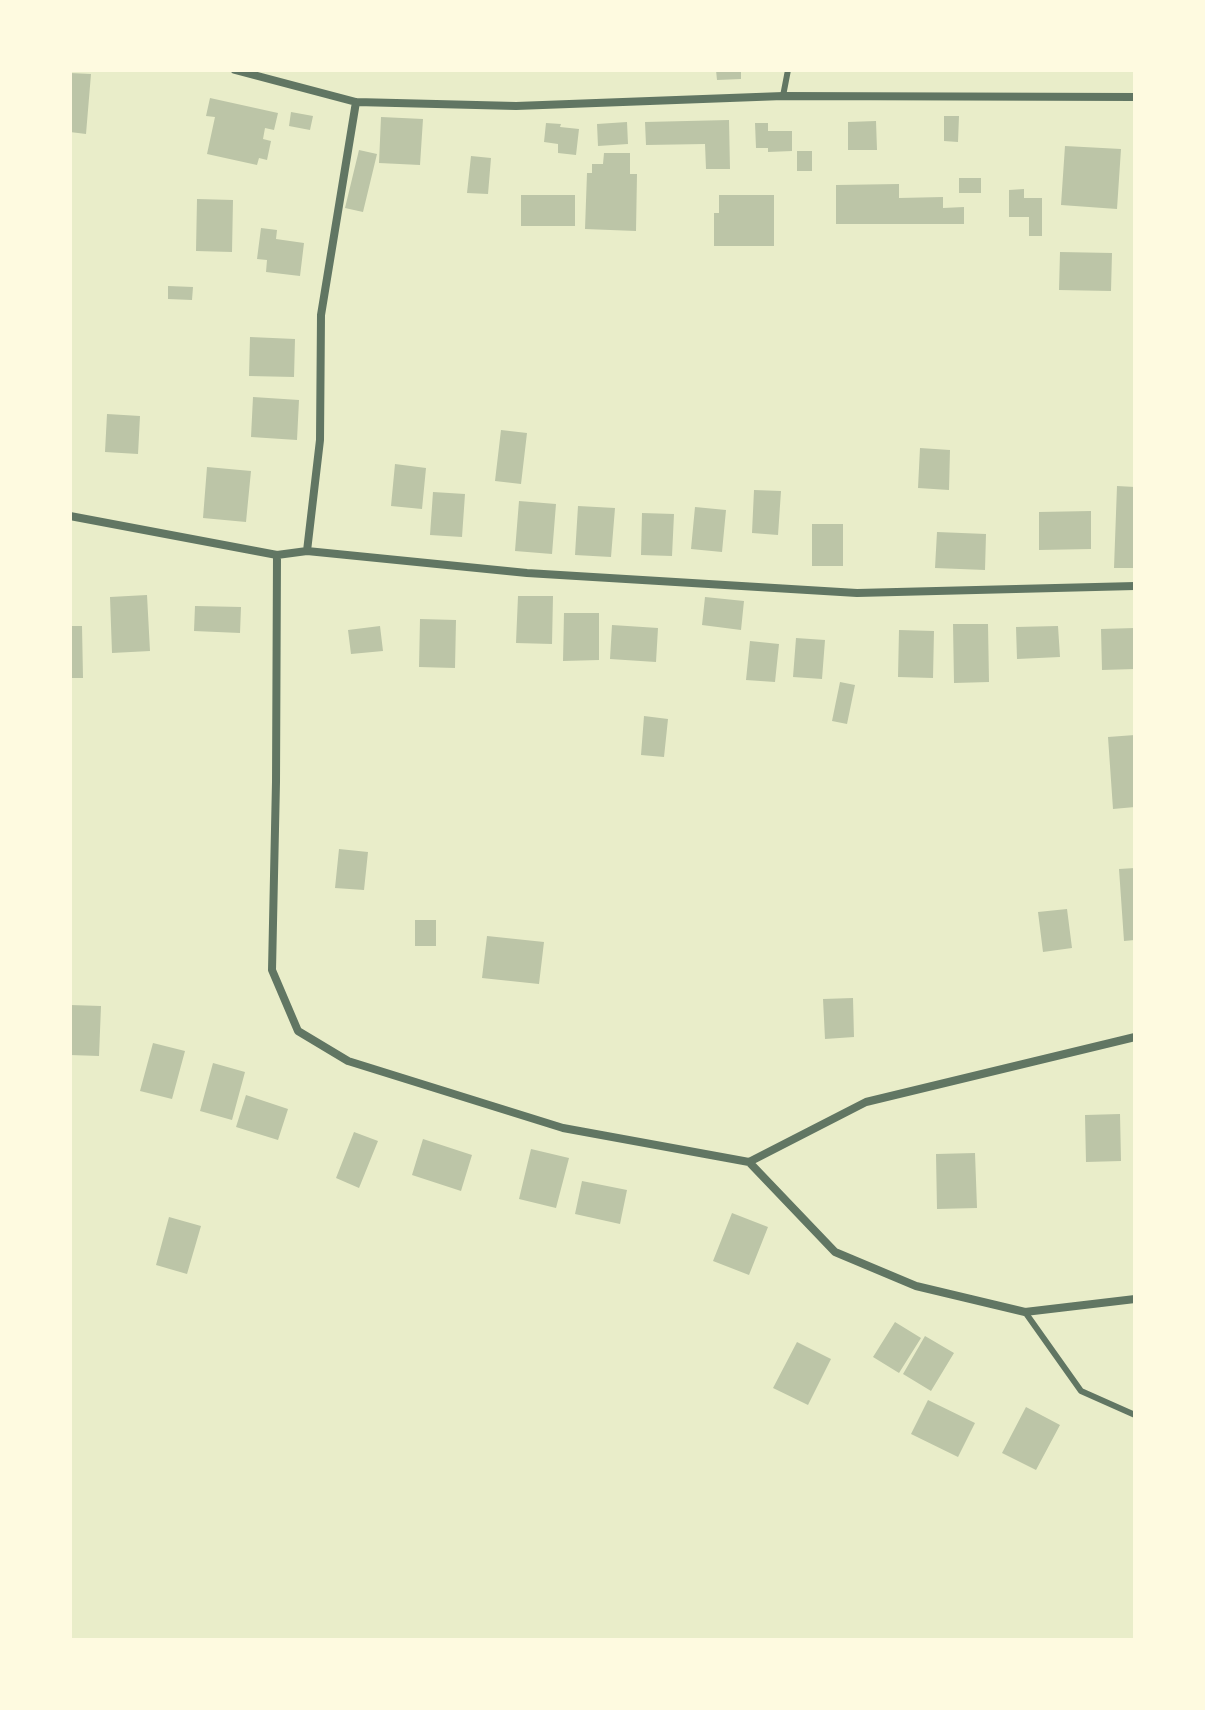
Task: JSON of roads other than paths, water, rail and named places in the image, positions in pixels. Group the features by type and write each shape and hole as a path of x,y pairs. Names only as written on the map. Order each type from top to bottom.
{"street":[{"path":"235,70 356,102 516,106 783,96 1135,97"},
{"path":"307,551 320,440 321,315 356,102"},
{"path":"70,516 277,555 307,551 527,573 857,593 1135,586"},
{"path":"277,555 272,970 298,1031 348,1061 563,1128 749,1162 835,1252 916,1286 1025,1312 1135,1299"},
{"path":"749,1162 866,1102 1135,1037"}],"lane":[{"path":"783,96 788,70"},
{"path":"1025,1312 1081,1391 1135,1415"}]}
